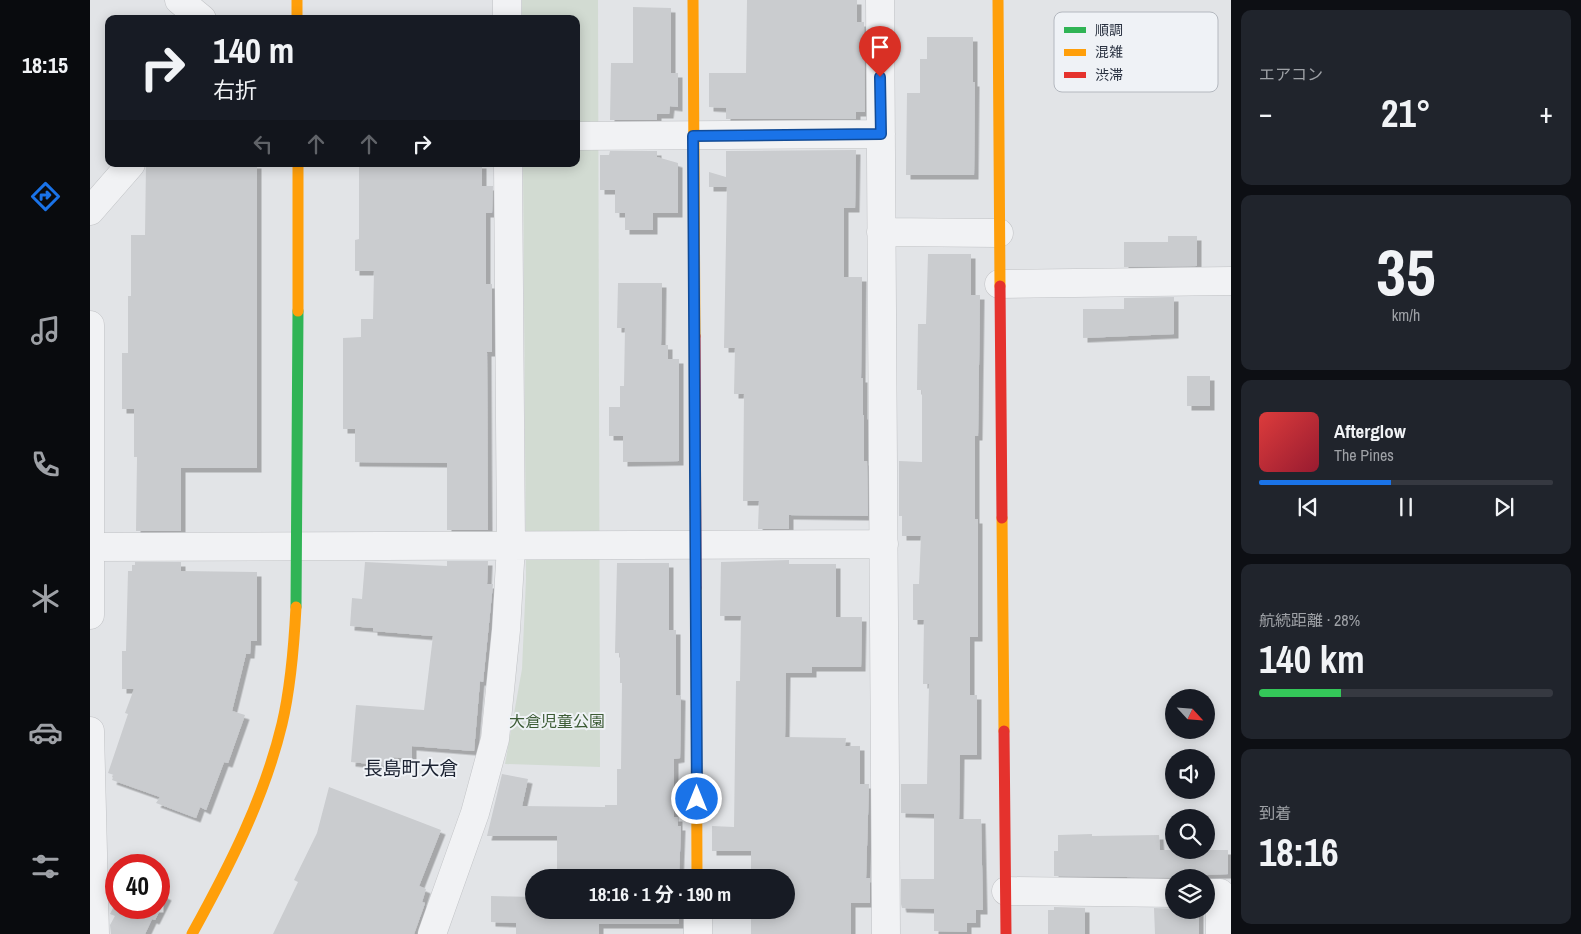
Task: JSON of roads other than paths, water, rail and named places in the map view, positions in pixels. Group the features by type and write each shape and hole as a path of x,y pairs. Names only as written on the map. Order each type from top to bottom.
{"street":[{"path":"179,0 197,15"},
{"path":"297,0 297,15"},
{"path":"507,0 507,15"},
{"path":"693,0 697,869"},
{"path":"880,0 886,934"},
{"path":"998,0 1006,934"},
{"path":"580,136 881,134"},
{"path":"90,211 128,167"},
{"path":"192,934 222,882 266,778 282,723 295,638 298,547 298,167"},
{"path":"432,934 472,823 495,739 506,630 510,546 508,167"},
{"path":"882,232 999,233"},
{"path":"999,284 1231,281"},
{"path":"90,325 90,615"},
{"path":"91,547 884,544"},
{"path":"90,731 95,934"},
{"path":"1006,891 1165,893"},
{"path":"1215,893 1220,893 1220,934"},
{"path":"698,919 698,934"}],"district":[{"name":"長島町大倉","path":"411,768"}],"park label":[{"name":"大倉児童公園","path":"557,721"}]}
